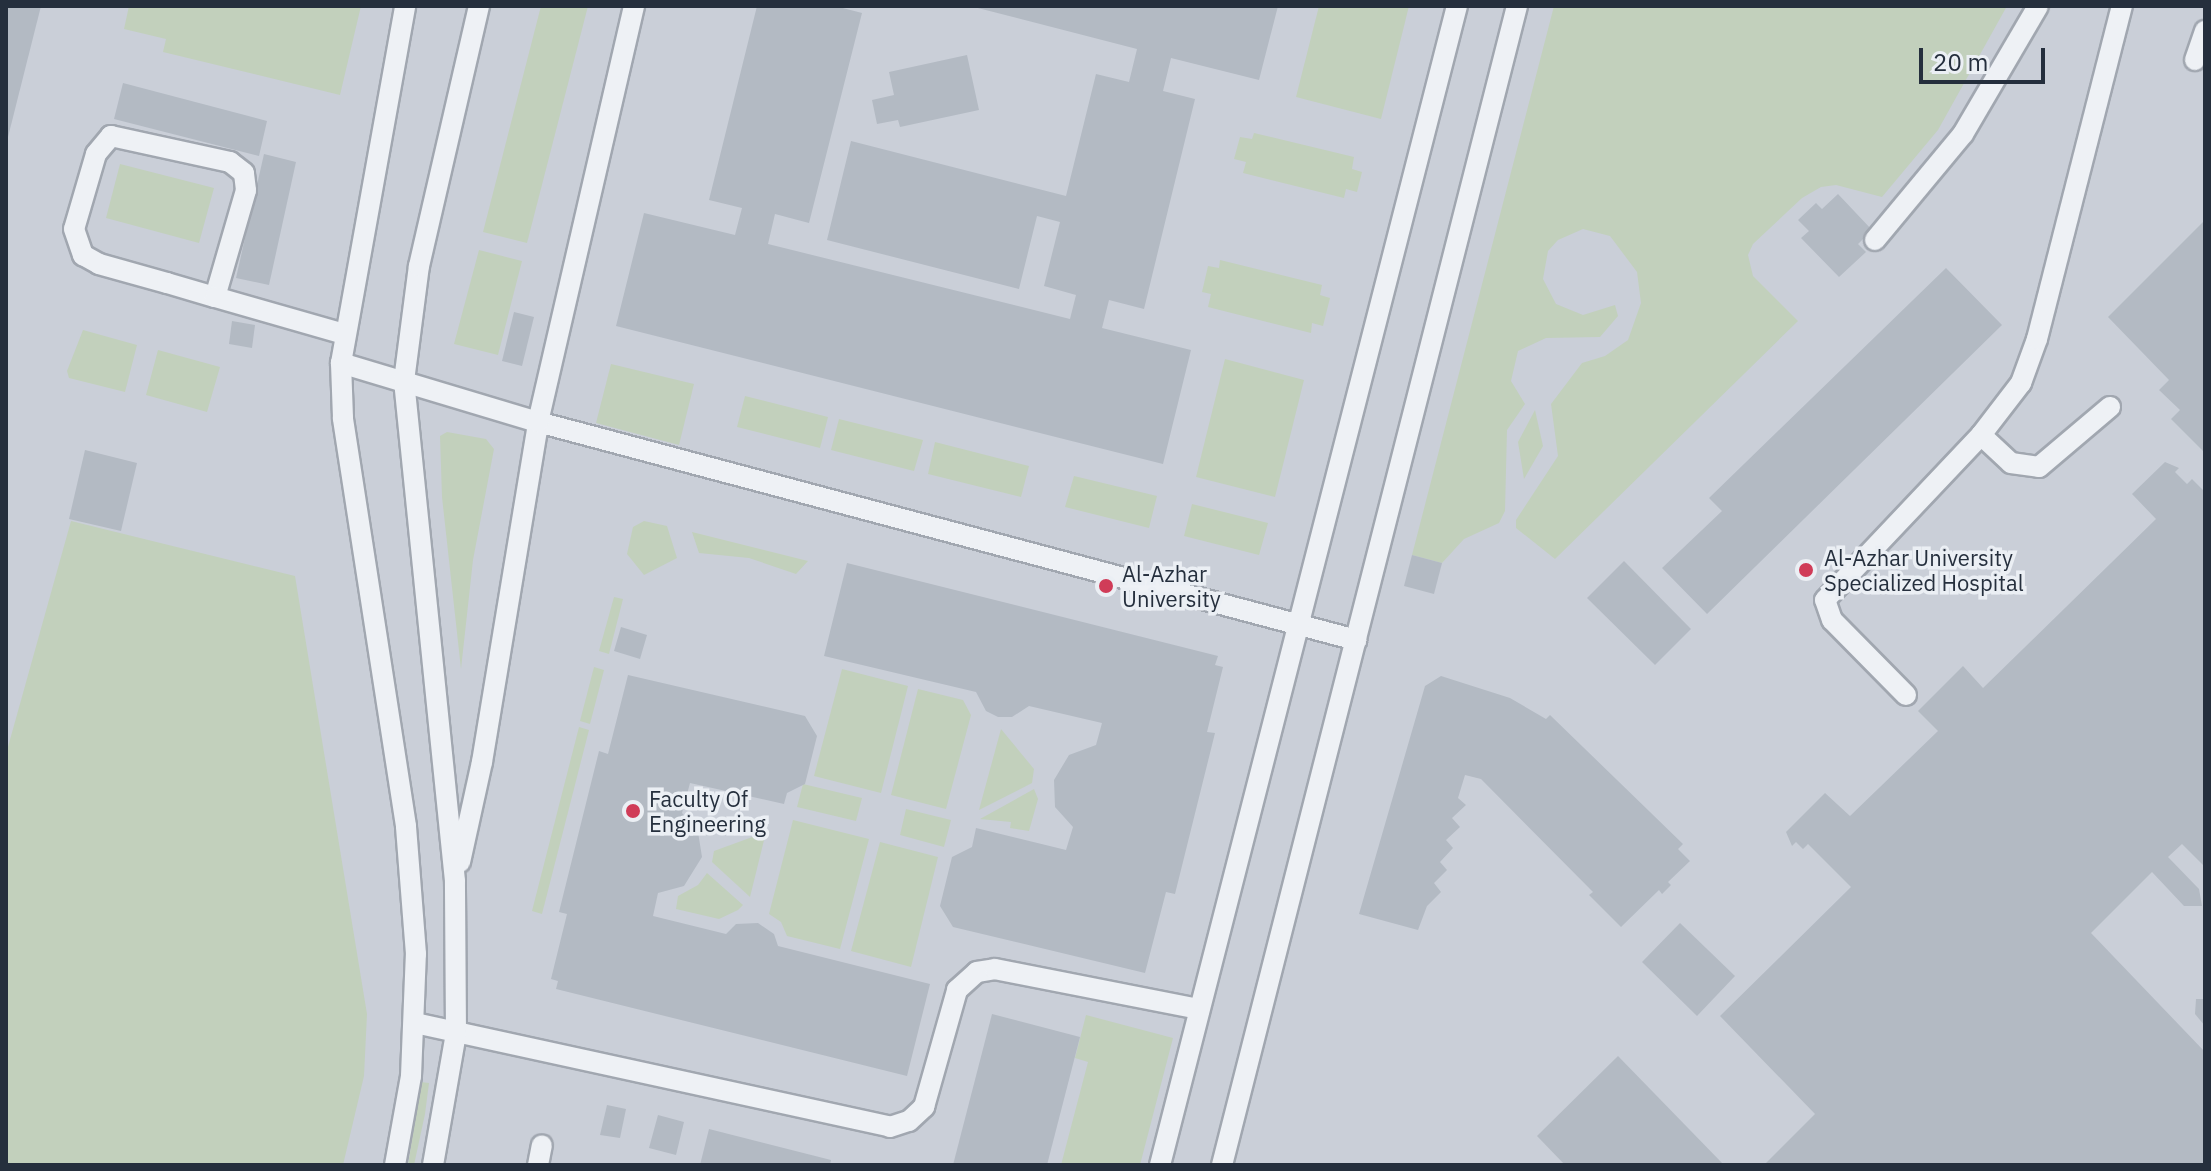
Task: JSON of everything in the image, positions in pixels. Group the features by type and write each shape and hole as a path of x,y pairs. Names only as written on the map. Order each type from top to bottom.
{"lane":[{"path":"395,1165 415,1023 416,954 406,826 347,447 341,363 405,6"},
{"path":"433,1165 456,1033 455,881 404,381 419,266 479,6"},
{"path":"455,881 482,762 538,422 634,6"},
{"path":"1160,1165 1457,6"},
{"path":"1222,1165 1517,6"},
{"path":"1875,240 1963,134 2038,6"},
{"path":"1906,695 1832,620 1825,600 1981,435 2006,406 2029,364 2122,6"},
{"path":"2195,60 2205,31"},
{"path":"215,297 246,190 244,173 230,162 123,135 111,136 96,154 74,229 83,255 215,297 344,334"},
{"path":"341,363 538,422 1356,640"},
{"path":"1981,435 2011,463 2039,467 2110,407"},
{"path":"415,1023 890,1127 909,1121 924,1107 957,990 977,972 995,969 1199,1009"}],"shaded area":[{"name":"Al-Azhar University","path":"6,6 2205,6 2205,1165 6,1165"}],"green space":[{"path":"129,6 361,6 340,95 163,52 166,39 124,29"},
{"path":"541,6 588,6 527,243 483,232"},
{"path":"1319,6 1409,6 1381,119 1296,97"},
{"path":"1554,6 2007,6 1938,130 1882,197 1836,185 1821,187 1802,198 1753,244 1748,255 1753,276 1798,321 1555,559 1516,528 1516,520 1558,456 1551,404 1582,363 1605,356 1628,340 1641,303 1637,272 1610,236 1583,229 1558,240 1548,251 1543,279 1556,304 1583,315 1615,305 1618,316 1600,337 1546,338 1518,351 1511,381 1525,404 1507,430 1505,511 1499,523 1464,539 1442,563 1412,555"},
{"path":"1254,133 1354,157 1352,169 1362,172 1357,192 1346,189 1344,198 1243,173 1246,162 1234,159 1240,137 1252,139"},
{"path":"120,164 214,188 199,243 106,218"},
{"path":"479,250 522,261 498,355 454,344"},
{"path":"1220,260 1322,285 1320,295 1330,298 1323,326 1312,323 1311,333 1208,307 1211,294 1202,292 1208,266 1219,268"},
{"path":"83,330 137,345 125,392 69,378 67,371"},
{"path":"158,350 220,367 207,412 146,395"},
{"path":"1225,359 1304,380 1275,497 1196,477"},
{"path":"611,364 694,384 679,445 596,423"},
{"path":"745,396 828,417 820,448 737,427"},
{"path":"1535,410 1543,446 1524,479 1518,442"},
{"path":"839,419 923,440 914,471 831,450"},
{"path":"447,432 486,439 494,449 473,560 461,669 442,497 440,436"},
{"path":"935,442 1029,466 1021,497 928,474"},
{"path":"1074,476 1157,496 1149,528 1065,507"},
{"path":"1192,504 1268,523 1259,555 1184,536"},
{"path":"71,521 295,576 367,1014 364,1076 343,1165 6,1165 6,754"},
{"path":"644,521 667,526 677,558 644,575 627,554 633,527"},
{"path":"692,532 808,561 796,574 749,558 699,553"},
{"path":"614,597 623,599 609,654 599,651"},
{"path":"594,667 604,670 590,724 580,721"},
{"path":"842,669 908,686 881,793 814,776"},
{"path":"918,689 963,700 971,715 946,809 891,795"},
{"path":"579,727 589,730 542,914 532,911"},
{"path":"1001,729 1034,769 1032,783 979,810"},
{"path":"803,784 862,798 856,821 797,807"},
{"path":"1034,789 1038,799 1029,831 1010,828 1011,822 980,819"},
{"path":"906,809 951,820 944,847 900,835"},
{"path":"793,820 869,839 840,949 787,936 781,922 769,914"},
{"path":"766,832 750,897 712,862 714,851"},
{"path":"880,842 938,857 911,967 851,951"},
{"path":"707,873 743,905 738,910 719,919 676,909 678,896 698,885"},
{"path":"1086,1015 1173,1038 1140,1165 1061,1165 1088,1062 1075,1058"},
{"path":"421,1082 429,1083 425,1114 414,1165 408,1165"}],"building":[{"path":"6,6 41,6 7,141 6,140"},
{"path":"757,6 835,6 862,13 809,223 775,214 768,244 1070,319 1076,295 1044,286 1060,222 1037,216 1019,289 827,240 851,141 1066,196 1096,74 1129,82 1137,49 970,6 1278,6 1259,80 1171,58 1163,91 1195,99 1144,309 1109,300 1102,328 1191,350 1163,464 616,326 644,213 735,235 742,208 709,200"},
{"path":"967,55 979,110 900,127 898,120 877,124 872,100 894,95 889,72"},
{"path":"123,83 267,121 259,156 114,119"},
{"path":"264,154 296,162 269,285 236,278"},
{"path":"1838,194 1872,230 1858,244 1866,252 1839,277 1801,238 1809,231 1798,220 1816,203 1822,209"},
{"path":"2205,220 2205,453 2171,419 2180,410 2159,390 2169,380 2108,317"},
{"path":"1946,268 2002,325 1707,614 1662,568 1722,511 1709,498"},
{"path":"514,312 534,317 522,366 502,361"},
{"path":"232,321 255,325 252,348 229,344"},
{"path":"85,450 137,463 121,531 69,519"},
{"path":"2165,462 2179,468 2175,472 2187,484 2192,479 2205,492 2205,867 2182,844 2168,857 2199,889 2202,906 2184,906 2152,872 2091,933 2205,1052 2205,1165 1764,1165 1815,1114 1720,1016 1851,887 1808,844 1803,849 1796,842 1792,846 1786,832 1825,793 1850,816 1938,731 1918,711 1963,666 1983,688 2156,519 2132,494"},
{"path":"1412,555 1442,563 1434,594 1404,586"},
{"path":"1624,561 1691,629 1655,665 1587,598"},
{"path":"847,563 1218,656 1215,665 1223,667 1207,732 1215,733 1175,894 1166,892 1145,973 953,927 940,906 952,857 972,847 976,828 1066,850 1073,827 1055,807 1054,780 1069,755 1096,745 1102,723 1029,706 1012,717 998,717 986,711 976,692 824,656"},
{"path":"621,627 647,635 640,659 614,651"},
{"path":"628,675 805,716 817,736 805,784 787,793 784,804 690,783 682,813 698,832 702,857 684,886 658,893 653,916 726,934 736,924 758,923 774,934 778,946 930,984 907,1076 556,989 558,981 551,979 567,914 559,912 599,751 608,754"},
{"path":"1441,676 1510,698 1546,719 1550,715 1683,844 1678,849 1690,861 1668,882 1671,885 1662,894 1659,890 1621,927 1589,895 1593,892 1481,779 1465,775 1458,798 1466,805 1452,818 1460,827 1446,840 1453,848 1440,862 1447,870 1434,883 1441,892 1427,906 1418,930 1359,914 1425,686"},
{"path":"1680,923 1735,976 1697,1016 1642,962"},
{"path":"2196,999 2205,999 2205,1026 2195,1014"},
{"path":"992,1014 1080,1037 1047,1165 953,1165"},
{"path":"1618,1056 1724,1165 1565,1165 1537,1136"},
{"path":"607,1105 626,1109 620,1138 600,1135"},
{"path":"658,1115 684,1122 676,1155 649,1148"},
{"path":"709,1129 831,1160 830,1165 700,1165"}],"place":[{"name":"Al-Azhar University Specialized Hospital","path":"1806,570"},
{"name":"Al-Azhar University","path":"1106,586"},
{"name":"Faculty Of Engineering","path":"633,811"}]}
